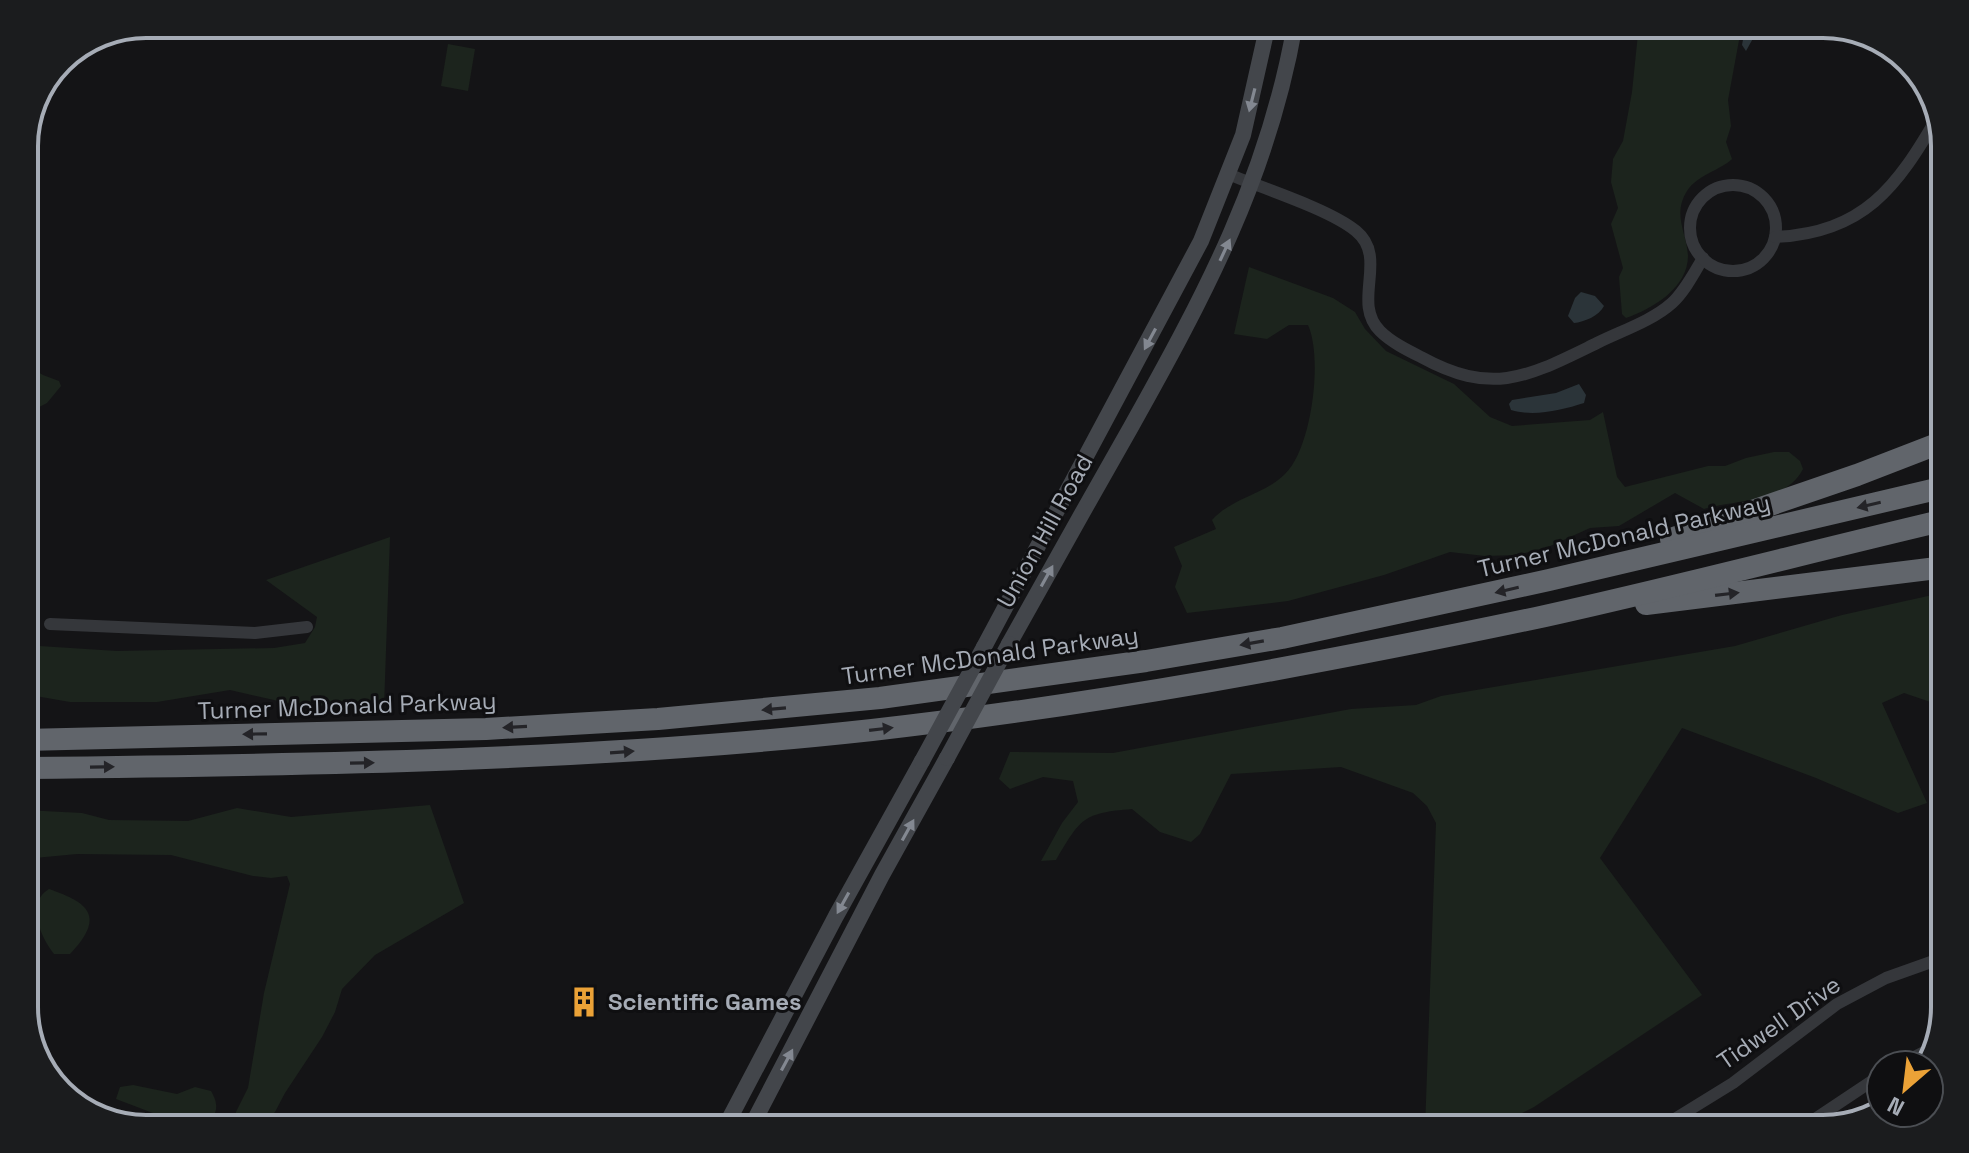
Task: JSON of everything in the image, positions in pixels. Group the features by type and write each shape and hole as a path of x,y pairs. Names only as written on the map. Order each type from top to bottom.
{"highway":[{"path":"1549,580 1857,475 1931,446"},
{"name":"Turner McDonald Parkway","path":"38,740 486,729 658,719 866,700 1214,650 1416,610 1931,490"},
{"path":"38,768 486,759 665,749 857,732 1016,712 1218,681 1538,617 1931,523"},
{"path":"1538,617 1931,569"}],"street":[{"name":"Union Hill Road","path":"731,1115 1201,241 1243,135 1265,38"},
{"name":"Union Hill Road","path":"757,1115 882,875 1176,347 1230,239 1274,116 1292,38"},
{"path":"1775,237 1825,229 1866,209 1888,192 1929,130"},
{"path":"1228,174 1340,221 1357,232 1366,244 1370,257 1372,272 1366,302 1379,331 1440,367 1467,376 1514,378 1536,372 1641,321 1673,302 1703,258"},
{"path":"1736,185 1750,188 1762,196 1772,208 1776,222 1775,237 1763,259 1752,266 1726,270 1703,258 1691,232 1692,217 1708,193 1721,186 1736,185"},
{"path":"50,624 255,633 307,627"},
{"name":"Tidwell Drive","path":"1681,1115 1721,1090 1837,1004 1886,978 1931,962"},
{"path":"1821,1115 1865,1086"}],"shaded area":[{"path":"1638,38 1739,38 1728,100 1731,126 1726,142 1732,159 1696,181 1683,200 1680,216 1688,256 1682,278 1667,296 1626,318 1622,314 1619,277 1623,268 1611,224 1618,208 1611,182 1613,159 1623,141"},
{"path":"1743,38 1753,38 1746,51 1742,45"},
{"path":"448,44 475,49 468,91 441,86"},
{"path":"1249,267 1333,298 1355,312 1365,329 1386,351 1454,384 1490,417 1512,426 1590,420 1603,412 1617,477 1625,487 1708,466 1725,466 1774,452 1789,452 1800,461 1803,469 1785,488 1760,498 1704,509 1675,493 1619,526 1590,528 1548,547 1517,555 1485,556 1450,552 1384,575 1288,601 1187,613 1175,587 1182,566 1174,547 1216,529 1212,520 1220,512 1268,487 1285,474 1302,444 1312,402 1315,359 1308,325 1289,325 1267,339 1234,334"},
{"path":"1581,292 1595,296 1604,306 1591,318 1574,323 1568,316 1575,298"},
{"path":"38,372 59,381 61,386 47,403 38,408"},
{"path":"1579,384 1586,395 1584,403 1575,406 1529,413 1511,410 1509,404 1512,400 1556,393"},
{"path":"390,537 384,707 296,705 230,690 157,702 70,702 38,696 38,646 117,651 274,648 305,643 317,617 266,580"},
{"path":"1931,596 1931,702 1904,693 1882,703 1927,803 1898,813 1816,778 1682,728 1600,858 1702,995 1518,1115 1426,1115 1436,823 1427,806 1413,793 1341,767 1231,774 1200,834 1191,842 1160,832 1132,809 1116,811 1085,820 1056,860 1041,861 1078,802 1073,781 1043,777 1010,789 999,779 1010,752 1113,753 1351,709 1416,705 1441,696 1735,646 1842,615"},
{"path":"430,805 464,903 375,955 342,989 322,1037 272,1115 235,1115 248,1088 264,993 290,884 287,876 253,876 171,855 77,854 38,858 38,811 82,813 109,820 188,821 237,808 291,817"},
{"path":"49,889 63,894 83,906 88,913 90,921 87,930 70,954 54,954 44,938 38,920 38,902"},
{"path":"133,1085 177,1094 195,1087 211,1091 215,1112 214,1115 158,1115 116,1099 120,1087"}],"place":[{"name":"Scientific Games","path":"584,1002"}]}
